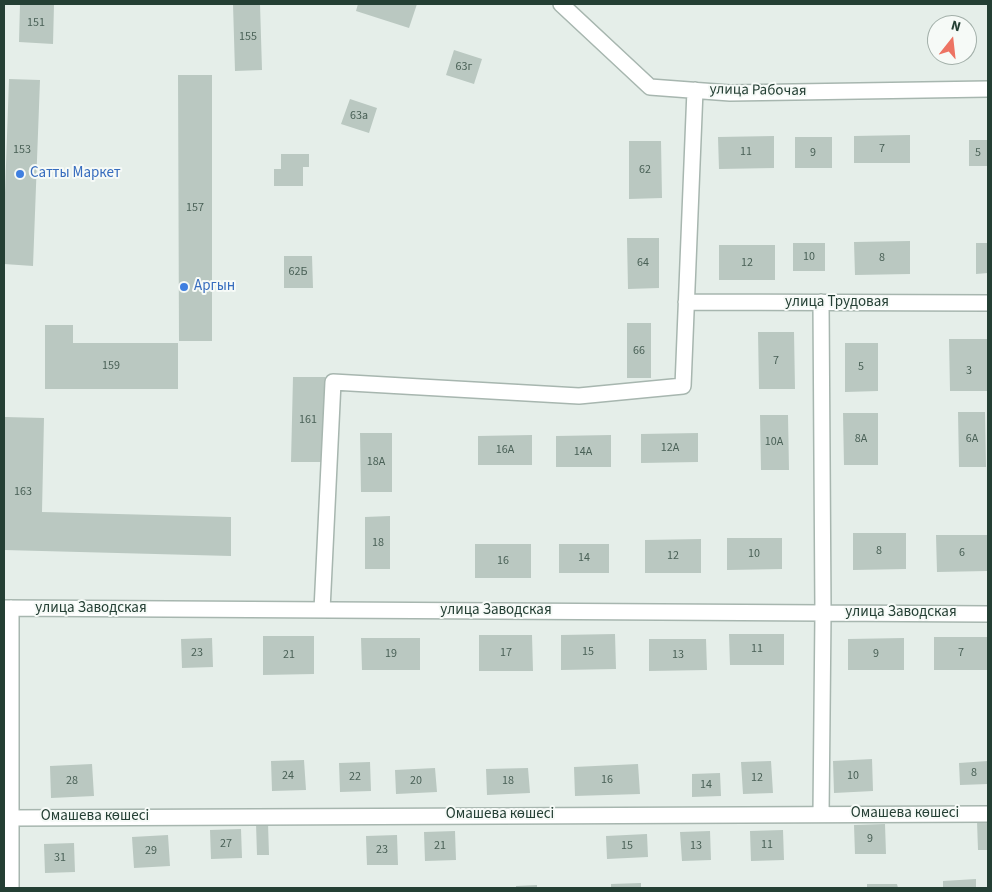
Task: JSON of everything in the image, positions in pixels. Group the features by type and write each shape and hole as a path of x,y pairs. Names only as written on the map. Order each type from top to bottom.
{"street":[{"name":"улица Рабочая","path":"561,4 650,87 730,93 988,89"},
{"path":"322,610 333,382 580,396 683,386 694,90"},
{"name":"улица Трудовая","path":"686,302 988,303"},
{"path":"821,302 822,814"},
{"path":"7,608 11,888"},
{"name":"улица Заводская","path":"7,608 988,614"},
{"name":"Омашева көшесі","path":"11,818 988,814"}],"building":[{"path":"20,4 54,4 53,44 19,42"},
{"path":"233,4 260,4 262,70 235,71"},
{"path":"358,4 417,4 409,28 356,11"},
{"path":"454,50 482,59 474,84 446,75"},
{"path":"178,75 212,75 212,341 179,341"},
{"path":"9,79 40,80 33,266 4,264"},
{"path":"350,99 377,108 369,133 341,124"},
{"path":"910,135 910,163 854,163 854,136"},
{"path":"774,136 774,168 719,169 718,137"},
{"path":"795,137 832,137 832,168 795,168"},
{"path":"969,140 988,140 988,166 969,166"},
{"path":"629,141 661,141 662,198 629,199"},
{"path":"281,154 309,154 309,167 303,167 303,186 274,186 274,169 281,169"},
{"path":"627,238 659,238 659,288 628,289"},
{"path":"910,241 910,274 855,275 854,242"},
{"path":"793,243 825,243 825,271 793,271"},
{"path":"976,243 988,243 988,273 976,274"},
{"path":"719,245 775,245 775,280 719,280"},
{"path":"284,256 312,256 313,288 284,288"},
{"path":"627,323 651,323 651,378 627,378"},
{"path":"45,325 73,325 73,343 178,343 178,389 45,389"},
{"path":"758,332 794,332 795,389 759,389"},
{"path":"949,339 988,339 988,391 950,391"},
{"path":"845,343 878,343 878,391 845,392"},
{"path":"293,377 325,377 323,462 291,462"},
{"path":"958,412 985,412 986,467 959,467"},
{"path":"843,413 878,413 878,465 844,465"},
{"path":"760,415 788,415 789,470 761,470"},
{"path":"5,417 44,418 42,512 231,517 231,556 4,550"},
{"path":"360,433 392,433 392,492 361,492"},
{"path":"698,433 698,462 641,463 641,434"},
{"path":"532,435 532,465 478,465 478,436"},
{"path":"611,435 611,467 556,467 556,436"},
{"path":"390,516 390,569 365,569 365,517"},
{"path":"853,533 906,533 906,569 853,570"},
{"path":"936,535 987,535 987,571 937,572"},
{"path":"727,538 782,538 782,569 727,570"},
{"path":"701,539 701,573 645,573 645,540"},
{"path":"475,544 531,544 531,578 475,578"},
{"path":"559,544 609,544 609,573 559,573"},
{"path":"615,634 616,669 561,670 561,635"},
{"path":"729,634 784,634 784,665 730,665"},
{"path":"479,635 532,635 533,671 479,671"},
{"path":"263,636 314,636 314,674 263,675"},
{"path":"934,637 987,637 987,670 934,670"},
{"path":"212,638 213,667 182,668 181,639"},
{"path":"361,638 420,638 420,670 362,670"},
{"path":"904,638 904,670 848,670 848,639"},
{"path":"649,639 706,639 707,670 649,671"},
{"path":"872,759 873,791 834,793 833,761"},
{"path":"304,760 306,790 272,791 271,761"},
{"path":"771,761 773,793 743,794 741,762"},
{"path":"988,761 988,784 960,785 959,763"},
{"path":"370,762 371,791 340,792 339,763"},
{"path":"92,764 94,796 51,798 50,766"},
{"path":"638,764 640,794 575,796 574,767"},
{"path":"435,768 437,792 396,794 395,770"},
{"path":"528,768 530,793 487,795 486,769"},
{"path":"720,773 721,796 692,797 692,774"},
{"path":"977,821 988,821 988,850 978,850"},
{"path":"256,823 268,823 269,855 257,855"},
{"path":"885,824 886,854 855,854 854,825"},
{"path":"241,829 242,858 211,859 210,830"},
{"path":"783,830 784,860 751,861 750,831"},
{"path":"455,831 456,860 425,861 424,832"},
{"path":"710,831 711,860 682,861 680,832"},
{"path":"647,834 648,857 607,859 606,836"},
{"path":"168,835 170,866 134,868 132,837"},
{"path":"397,835 398,865 367,865 366,836"},
{"path":"74,843 75,872 45,873 44,844"},
{"path":"976,879 976,888 943,888 943,881"},
{"path":"641,883 641,888 611,888 611,884"},
{"path":"867,884 897,884 898,888 867,888"},
{"path":"537,885 537,888 516,888 516,886"}],"place":[{"name":"Сатты Маркет","path":"20,174"},
{"name":"Аргын","path":"184,287"}]}
